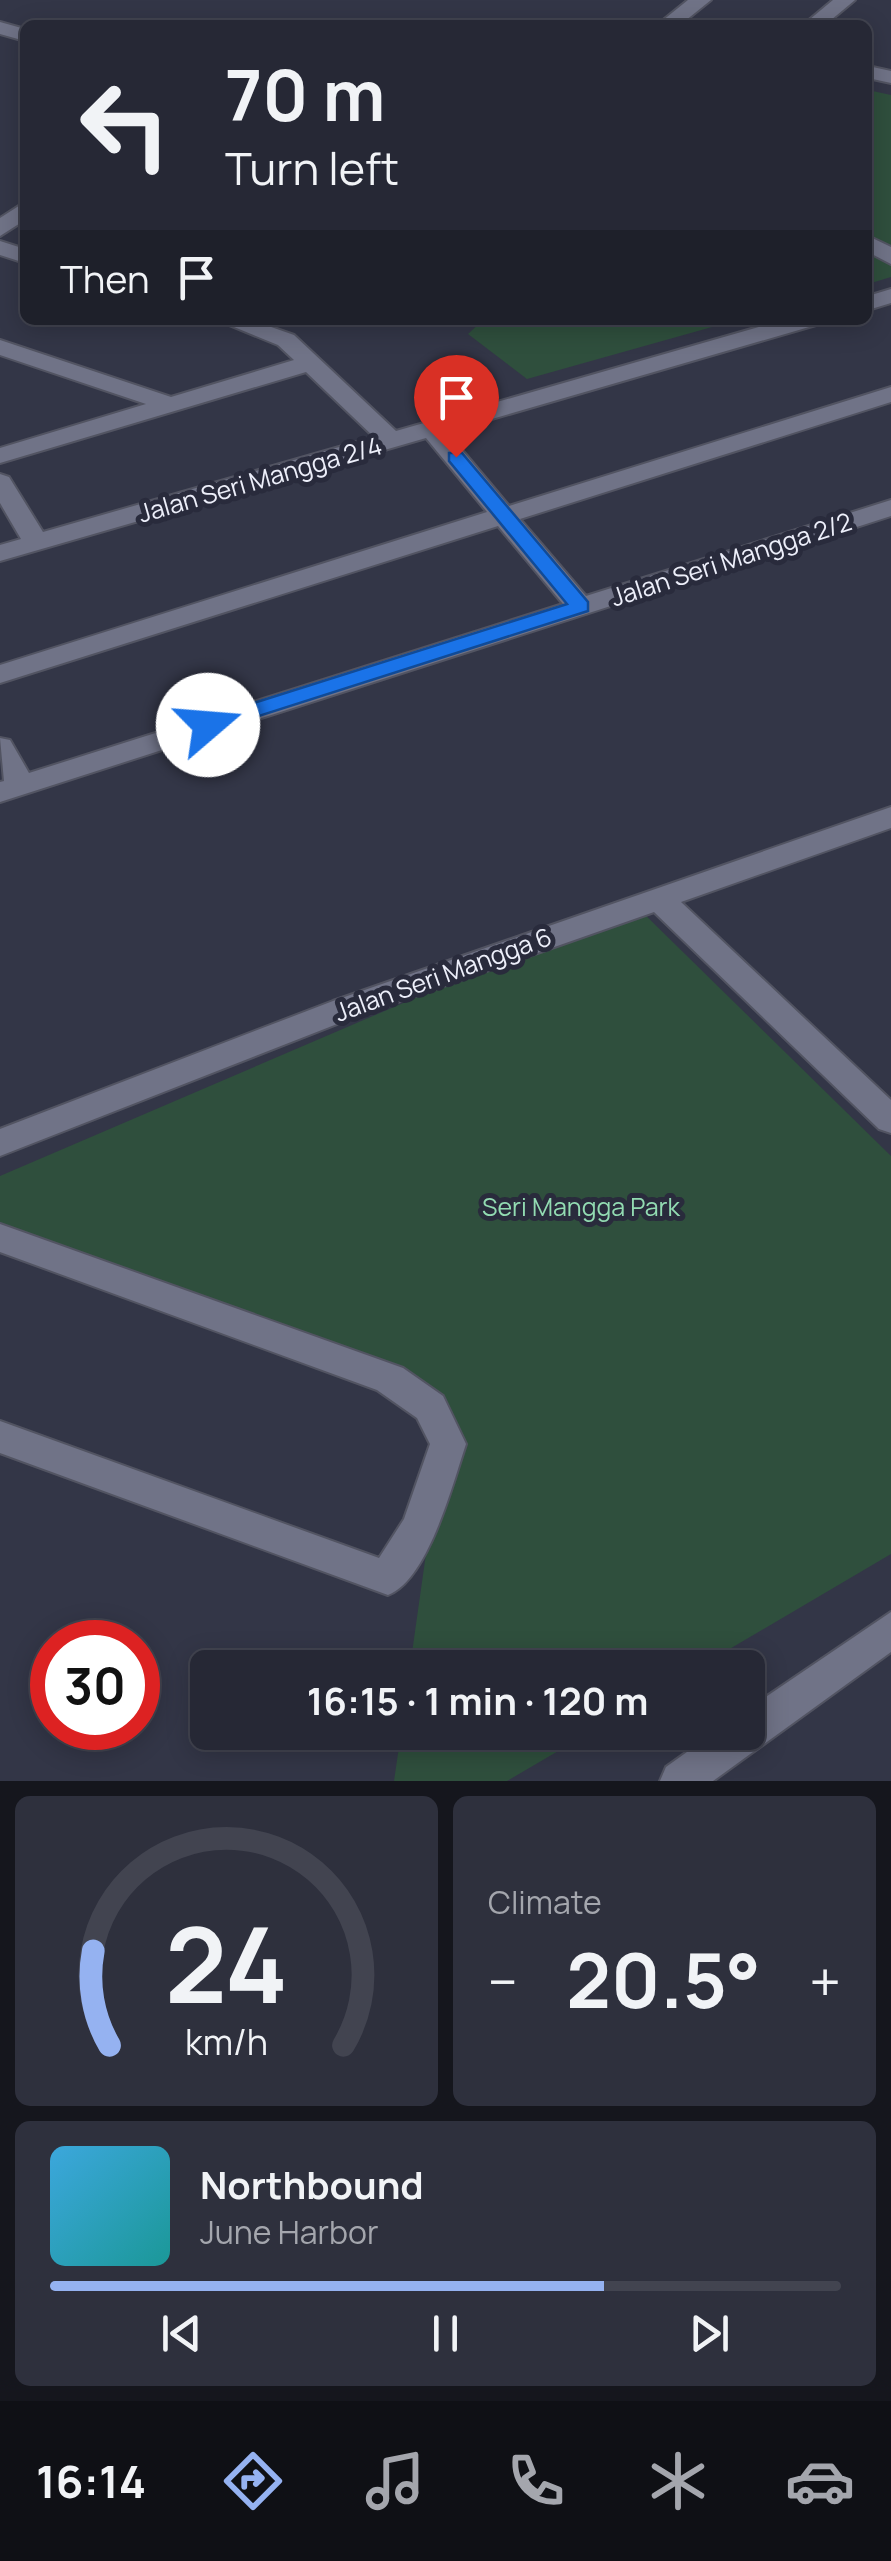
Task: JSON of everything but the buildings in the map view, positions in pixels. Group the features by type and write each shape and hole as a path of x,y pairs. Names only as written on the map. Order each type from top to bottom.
{"street":[{"path":"675,20 701,0"},
{"path":"819,20 845,0"},
{"path":"0,229 20,213"},
{"path":"243,325 286,340 393,442"},
{"name":"Jalan Seri Mangga 2/4","path":"0,553 791,325"},
{"path":"0,347 172,406"},
{"path":"0,456 313,362"},
{"path":"0,674 503,512 891,394"},
{"path":"432,430 580,607"},
{"path":"0,482 36,542"},
{"name":"Jalan Seri Mangga 2/2","path":"10,788 891,508"},
{"path":"0,748 10,788"},
{"name":"Jalan Seri Mangga 6","path":"0,1142 344,1009 891,817"},
{"path":"658,898 891,1120"},
{"path":"0,1238 390,1379 430,1407 448,1444 420,1526 388,1578 0,1437"},
{"path":"680,1781 891,1630"}],"green space":[{"path":"872,91 891,95 891,277 872,283"},
{"path":"478,325 719,325 527,379 468,334"},
{"name":"Seri Mangga Park","path":"634,904 891,1156 891,1554 728,1650 412,1650 445,1419 0,1237 0,1176"},
{"path":"398,1750 560,1750 507,1781 394,1781"}],"route":[{"path":"208,725 580,607 456,457"}]}
